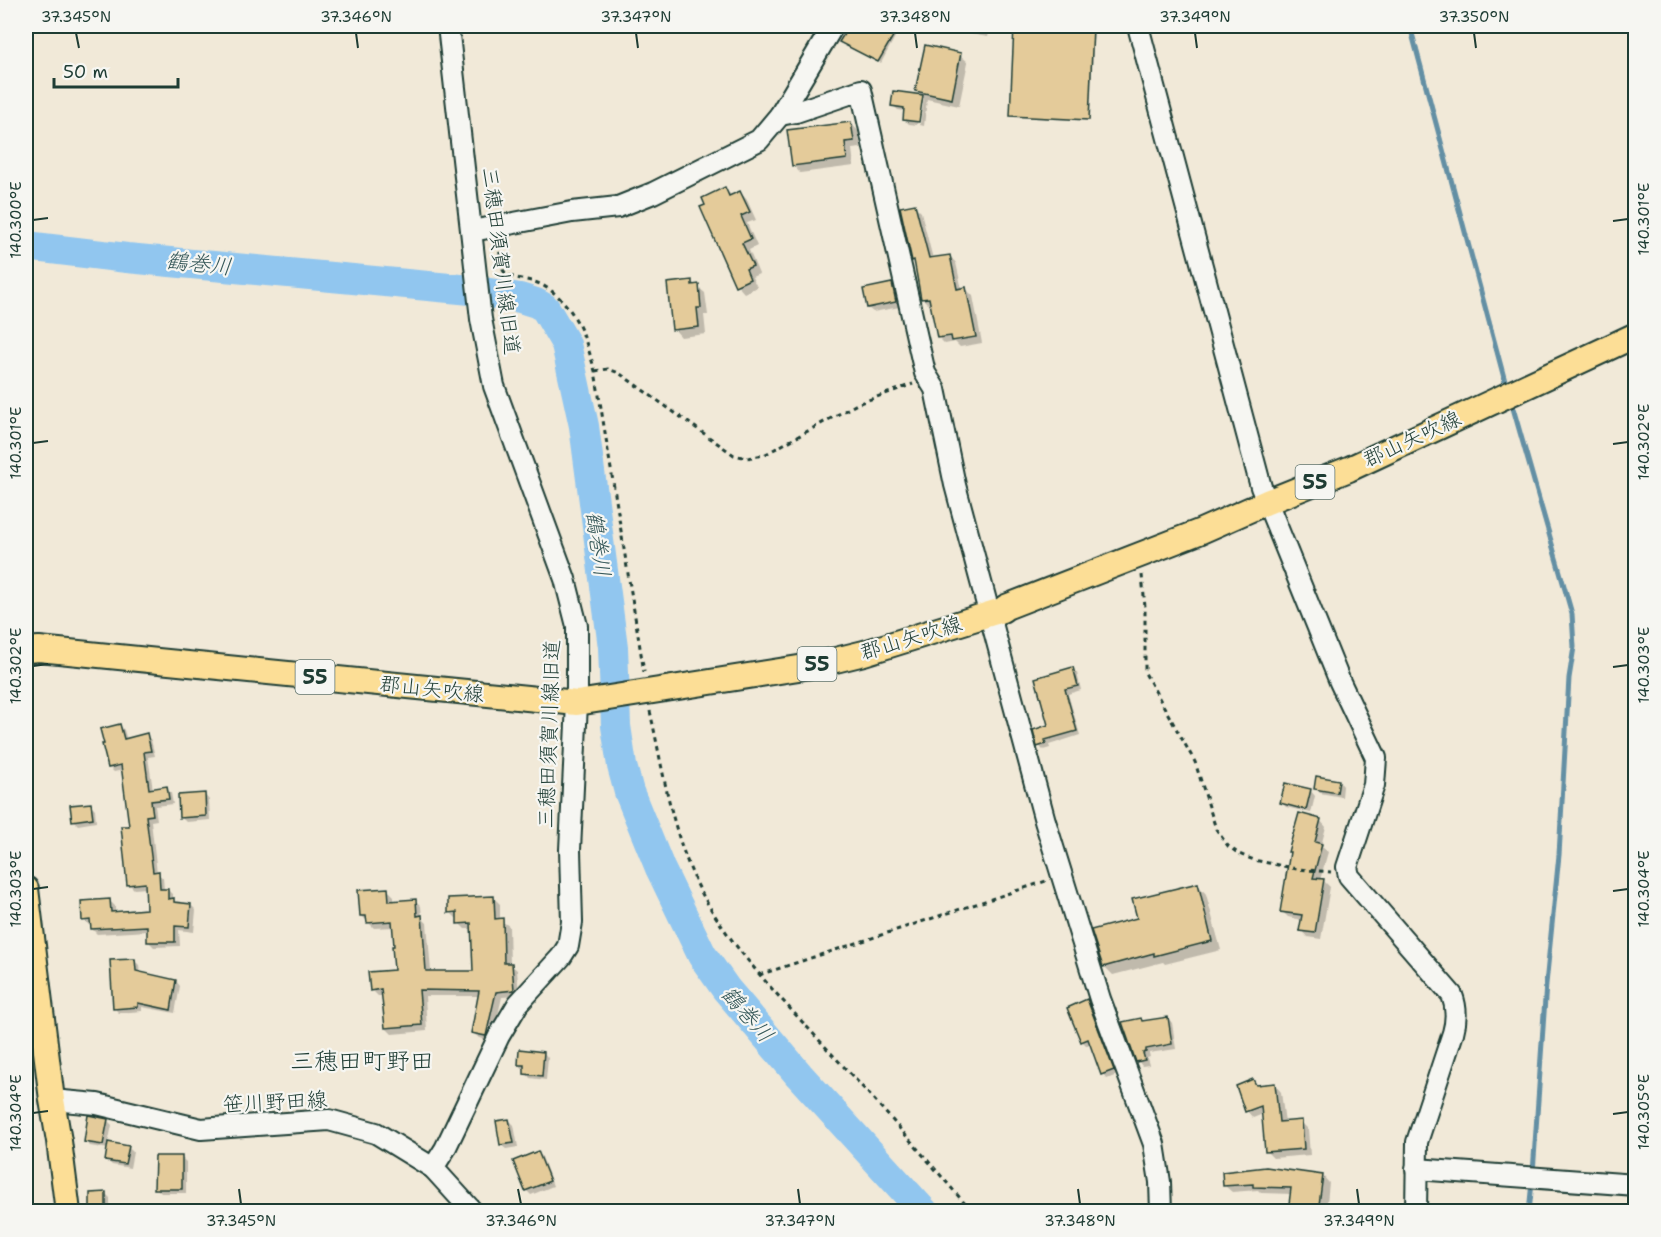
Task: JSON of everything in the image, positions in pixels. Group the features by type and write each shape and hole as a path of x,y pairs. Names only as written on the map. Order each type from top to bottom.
{"main road":[{"name":"郡山矢吹線","path":"26,650 39,649 577,703 811,666 864,653 989,614 1199,532 1349,469 1635,335"},
{"path":"26,888 68,1212"}],"street":[{"name":"三穂田須賀川線旧道","path":"432,1168 445,1149 499,1036 518,1004 561,957 568,946 572,922 570,850 577,703 577,626 565,579 494,386 481,319 448,26"},
{"path":"472,231 572,212 618,207 634,202 759,140 780,115 833,26"},
{"path":"1138,26 1267,502 1340,682 1376,758 1374,785 1351,851 1349,876 1452,995 1455,1004 1454,1033 1417,1142 1416,1212"},
{"path":"780,115 796,112 861,90 925,373 935,389 955,485 989,614 1045,821 1100,999 1154,1144 1161,1212"},
{"name":"笹川野田線","path":"52,1100 98,1104 201,1129 328,1120 376,1133 432,1168 473,1212"},
{"path":"1416,1169 1635,1185"}],"path":[{"path":"495,226 503,270 511,277 540,284 554,293 565,303 582,328 595,371 643,692 676,831 693,874 722,926 759,975 854,1078 972,1212"},
{"path":"595,371 608,369 619,373 734,455 747,458 764,455 857,404 916,382 929,380"},
{"path":"1138,556 1145,607 1145,673 1194,762 1216,829 1228,846 1239,854 1254,860 1317,872 1348,870"},
{"path":"759,975 1062,876"}],"building":[{"path":"849,26 899,26 878,62 839,42"},
{"path":"1014,26 1093,26 1089,120 1010,116"},
{"path":"925,45 961,53 952,99 915,91"},
{"path":"893,91 923,95 919,122 903,120 904,108 891,106"},
{"path":"851,122 854,141 845,142 847,159 792,166 787,130"},
{"path":"725,187 729,196 740,191 750,212 741,216 751,239 742,243 753,266 746,269 750,279 735,286 700,207 705,205 702,198"},
{"path":"915,204 929,258 950,255 957,289 966,287 976,337 952,341 951,336 937,338 929,298 921,299 914,260 912,261 900,207"},
{"path":"692,280 692,285 699,284 701,308 697,308 699,327 672,330 667,283"},
{"path":"892,283 896,302 867,308 863,289"},
{"path":"1073,667 1078,686 1065,689 1077,731 1045,740 1046,744 1037,747 1033,730 1048,725 1035,678"},
{"path":"120,724 124,739 147,733 151,751 144,752 149,789 167,786 169,799 151,801 153,815 146,816 153,872 159,871 160,889 168,889 168,899 174,898 174,902 191,904 189,927 175,926 175,942 147,942 147,926 91,929 90,920 82,921 81,901 110,899 111,912 146,909 145,883 127,885 121,826 129,826 121,765 108,768 102,744 104,744 100,729"},
{"path":"1316,776 1339,780 1337,793 1314,789"},
{"path":"1285,783 1311,789 1306,810 1280,803"},
{"path":"205,793 206,816 179,818 178,795"},
{"path":"91,803 93,818 72,821 70,805"},
{"path":"1299,813 1321,819 1315,842 1322,844 1313,878 1324,879 1315,933 1299,931 1302,915 1280,912 1290,852 1288,852"},
{"path":"1198,883 1212,941 1103,967 1091,930 1137,918 1132,899"},
{"path":"388,888 389,901 416,899 417,916 422,915 426,971 473,971 471,923 457,924 457,912 448,913 448,898 494,896 495,919 503,918 504,963 512,963 514,990 496,992 486,1036 471,1033 479,991 419,990 422,1025 385,1028 381,989 370,991 368,972 394,970 392,921 367,923 366,916 360,916 358,890"},
{"path":"135,959 136,971 176,980 171,1010 138,1003 138,1007 113,1009 110,960"},
{"path":"1087,999 1114,1070 1101,1075 1088,1039 1081,1042 1067,1008"},
{"path":"1168,1017 1172,1044 1146,1049 1143,1053 1145,1060 1136,1062 1122,1022 1141,1018 1142,1021"},
{"path":"519,1049 544,1052 542,1076 524,1074 524,1065 518,1065"},
{"path":"1253,1079 1256,1085 1275,1083 1279,1122 1302,1120 1304,1149 1265,1152 1261,1106 1245,1112 1236,1086"},
{"path":"88,1115 108,1119 103,1145 84,1142"},
{"path":"509,1119 514,1143 500,1145 496,1121"},
{"path":"108,1142 129,1146 125,1164 105,1161"},
{"path":"538,1151 550,1181 525,1191 513,1161"},
{"path":"155,1156 182,1156 182,1189 154,1189"},
{"path":"1266,1167 1323,1175 1318,1212 1288,1212 1291,1188 1253,1187 1253,1184 1223,1186 1222,1172"},
{"path":"106,1192 106,1212 90,1212 90,1193"}],"waterway":[{"path":"1410,26 1507,389"},
{"name":"鶴巻川","path":"26,246 127,258 471,290 520,298 545,308 566,344 584,426 613,647 616,726 622,766 629,792 660,868 702,955 726,989 799,1075 924,1212"},
{"path":"1511,401 1572,614 1574,647 1569,678 1559,855 1546,984 1533,1173"},
{"path":"1529,1212 1532,1182"}],"district":[{"name":"三穂田町野田","path":"362,1061"}]}
